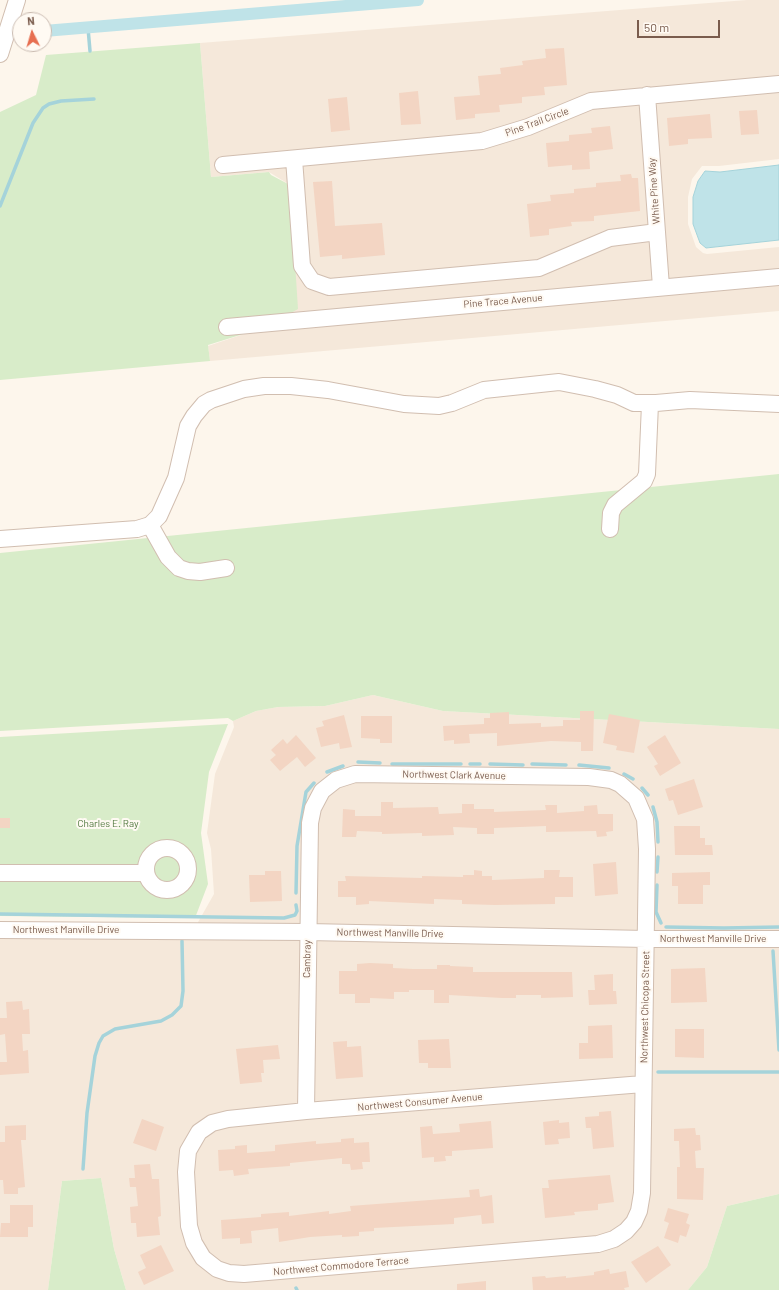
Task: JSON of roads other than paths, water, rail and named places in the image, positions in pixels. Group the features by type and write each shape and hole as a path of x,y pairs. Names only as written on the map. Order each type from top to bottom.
{"street":[{"path":"0,54 17,0"},
{"name":"Pine Trail Circle","path":"223,165 482,141 528,127 592,101 779,84"},
{"name":"White Pine Way","path":"647,96 661,287"},
{"path":"294,159 302,266 312,281 329,287 539,268 610,238 657,232"},
{"name":"Pine Trace Avenue","path":"227,327 779,276"},
{"path":"0,539 124,530 150,525 159,516 176,478 188,426 194,416 204,404 211,400 244,388 291,386 328,390 404,404 439,406 452,403 484,390 559,382 595,389 634,403 650,404 690,400 779,404"},
{"path":"610,529 611,513 615,505 644,481 648,474 650,404"},
{"path":"150,525 168,556 179,568 188,572 200,572 226,568"},
{"name":"Northwest Clark Avenue","path":"312,808 316,799 330,784 344,776 355,774 589,777 611,780"},
{"name":"Northwest Chicopa Street","path":"611,780 620,784 632,793 640,805 645,819 647,849 642,1193 639,1211 634,1222 626,1231 614,1239"},
{"name":"Cambray","path":"306,1111 310,822 312,808"},
{"path":"0,873 146,873"},
{"name":"Northwest Manville Drive","path":"0,930 308,932 646,939 779,939"},
{"name":"Northwest Consumer Avenue","path":"199,1132 212,1123 228,1119 306,1111 643,1084"},
{"name":"Northwest Commodore Terrace","path":"199,1132 188,1151 186,1172 189,1226 194,1243 203,1258 218,1269 229,1273 244,1274 598,1244 614,1239"}],"water":[{"path":"779,165 779,240 706,248 700,243 693,224 693,197 698,181 705,171 720,172"}],"waterway":[{"path":"52,30 418,0"},
{"path":"88,28 90,51"},
{"path":"0,206 33,123 43,108 49,104 61,101 94,99"},
{"path":"358,762 380,763"},
{"path":"392,764 461,764"},
{"path":"470,764 480,764"},
{"path":"490,764 523,765"},
{"path":"532,764 566,765"},
{"path":"579,765 609,768"},
{"path":"327,772 343,766"},
{"path":"624,774 633,779"},
{"path":"296,893 297,846 306,792 314,783"},
{"path":"642,788 648,795"},
{"path":"653,807 657,822 658,842"},
{"path":"657,872 658,857"},
{"path":"657,885 656,912 661,923"},
{"path":"0,914 284,918 295,915 297,911 296,905"},
{"path":"666,927 779,927"},
{"path":"83,1169 87,1113 95,1056 99,1043 103,1036 115,1029 161,1021 172,1015 181,1006 183,991 182,941"},
{"path":"773,951 779,1050"},
{"path":"658,1072 779,1072"}],"park label":[{"name":"Charles E. Ray","path":"108,824"}]}
